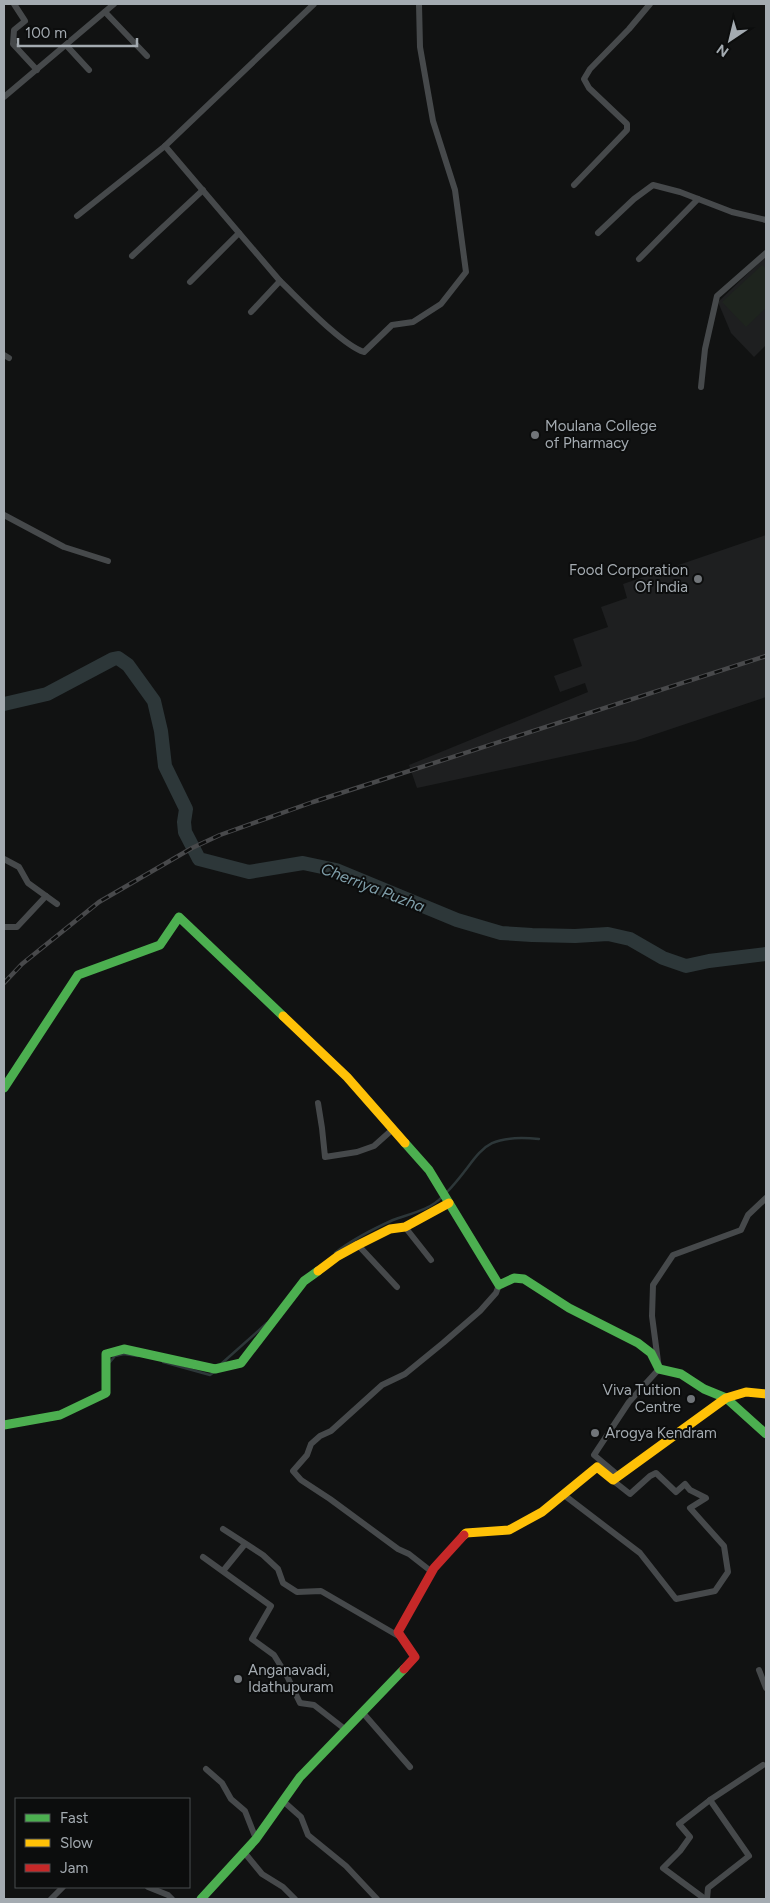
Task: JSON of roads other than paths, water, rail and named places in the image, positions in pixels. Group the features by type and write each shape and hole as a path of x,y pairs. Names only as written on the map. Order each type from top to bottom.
{"street":[{"path":"14,4 25,21 14,30 13,44 36,70"},
{"path":"4,97 114,4"},
{"path":"77,216 165,146 314,4"},
{"path":"165,146 280,282 356,349 364,352 392,325 413,322 441,304 466,272 455,190 433,121 420,47 419,4"},
{"path":"574,185 627,130 627,124 589,88 584,79 590,69 629,29 650,4"},
{"path":"105,12 146,56"},
{"path":"66,45 89,70"},
{"path":"598,233 634,199 653,185 666,187 732,212 766,220"},
{"path":"132,256 202,190"},
{"path":"639,259 698,200"},
{"path":"190,282 239,233"},
{"path":"701,387 705,349 718,296 766,253"},
{"path":"252,312 280,282"},
{"path":"4,514 64,547 108,562"},
{"path":"4,859 19,868 28,883 56,904"},
{"path":"4,927 17,927 46,896"},
{"path":"4,1088 78,975 160,944 179,917 347,1077 429,1170 499,1285"},
{"path":"318,1103 325,1157 357,1152 374,1146 393,1130"},
{"path":"564,1494 640,1553 676,1599 716,1591 728,1572 724,1546 690,1508 706,1498 690,1490 685,1484 676,1492 656,1473 630,1494 594,1455 629,1402 658,1368 652,1316 652,1285 673,1255 741,1230 748,1216 766,1198"},
{"path":"4,1424 60,1415 106,1393 106,1354 124,1349 214,1369 241,1363 304,1281 338,1256 358,1245 390,1230 405,1227 449,1203"},
{"path":"405,1227 431,1260"},
{"path":"358,1245 397,1287"},
{"path":"432,1572 409,1554 398,1549 301,1480 293,1471 307,1454 311,1444 320,1436 331,1431 382,1385 405,1374 438,1348 480,1311 496,1293 499,1285 514,1278 524,1279 569,1308 638,1343 651,1353 658,1368"},
{"path":"658,1368 681,1374 704,1389 726,1398 766,1434"},
{"path":"615,1477 726,1398 743,1391 752,1390 766,1394"},
{"path":"202,1899 256,1839 300,1777 363,1713 415,1656 398,1632 432,1572 466,1533 510,1530 542,1512 597,1467 615,1477"},
{"path":"223,1529 264,1555 278,1570 283,1583 297,1592 321,1590 403,1639"},
{"path":"223,1571 245,1544"},
{"path":"203,1557 271,1606 252,1639 274,1655 300,1703 314,1705 346,1730"},
{"path":"759,1670 766,1688"},
{"path":"363,1713 410,1767"},
{"path":"710,1800 749,1856 708,1888 706,1899 663,1868 690,1838 680,1824 710,1800 763,1765"},
{"path":"206,1769 222,1784 232,1799 245,1812 256,1839"},
{"path":"283,1801 302,1818 308,1835 346,1866 377,1899"},
{"path":"244,1852 262,1874 282,1887 295,1899"},
{"path":"52,1899 62,1888"},
{"path":"150,1888 168,1895 172,1899"}],"waterway":[{"name":"Cherriya Puzha","path":"4,704 47,694 113,659 118,658 128,665 154,701 161,731 165,766 186,809 185,832 199,859 249,872 303,863 336,870 457,920 501,933 575,936 608,934 630,939 663,958 686,966 709,961 766,954"},
{"path":"446,1193 475,1158 492,1143 518,1138 539,1139"},
{"path":"335,1253 371,1231 432,1205 442,1197"},
{"path":"221,1364 267,1323"},
{"path":"110,1362 115,1356 124,1354 138,1356"},
{"path":"163,1362 210,1375 214,1372"}],"railway":[{"path":"4,983 22,964 99,902 192,848 220,835 313,802 766,656"}],"place":[{"name":"Moulana College of Pharmacy","path":"535,435"},
{"name":"Food Corporation Of India","path":"698,579"},
{"name":"Viva Tuition Centre","path":"691,1399"},
{"name":"Arogya Kendram","path":"595,1433"},
{"name":"Anganavadi, Idathupuram","path":"238,1679"}]}
